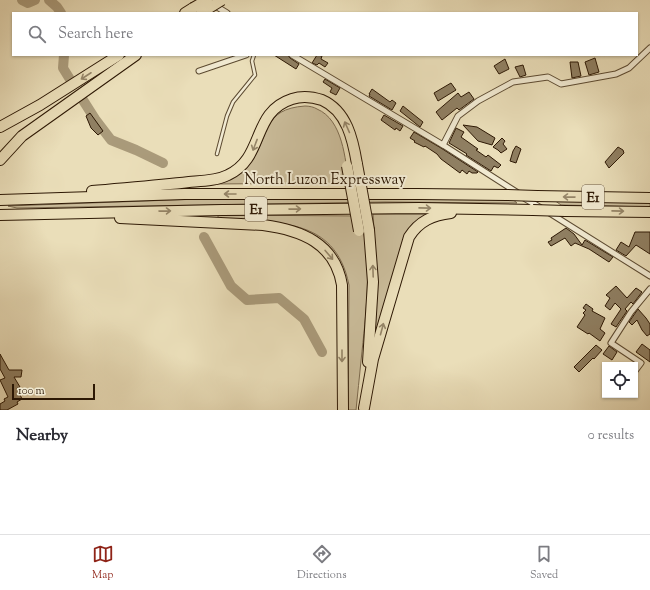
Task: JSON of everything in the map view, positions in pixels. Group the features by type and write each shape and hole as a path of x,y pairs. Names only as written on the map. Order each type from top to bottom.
{"highway":[{"path":"195,12 207,0"},
{"path":"195,12 222,0"},
{"path":"0,127 40,106 117,56"},
{"path":"0,160 22,136 135,56"},
{"path":"0,200 214,180 226,176 237,169 250,155 264,120 282,103 300,98 316,98 324,101 341,115 350,135 352,165 364,231 373,267 373,301 364,409"},
{"name":"North Luzon Expressway","path":"0,200 184,194 418,194 650,198"},
{"name":"North Luzon Expressway","path":"0,215 387,208 650,212"},
{"path":"364,409 373,360 386,312 407,242 414,229 429,218 443,214 511,210"},
{"path":"0,215 111,218 263,225 290,229 308,237 320,245 334,261 341,279 343,410"}],"street":[{"path":"207,0 225,12"},
{"path":"442,145 458,116 478,101 513,82 548,77 561,84 616,74 629,68 650,48"},
{"path":"199,71 243,56"},
{"path":"294,56 442,145 650,276"},
{"path":"638,367 641,363 611,343 631,312 650,289"}],"lane":[{"path":"217,154 227,116 233,102 255,75 252,61 254,56"}],"shaded area":[{"path":"305,106 316,108 326,114 332,122 341,141 349,183 213,184 239,172 248,166 257,152 269,125 281,112 291,108"},
{"path":"511,198 517,203 385,202 17,208 8,206 200,199"},
{"path":"554,200 650,203 650,207 561,205"},
{"path":"373,214 426,214 426,216 421,218 374,342 377,274"},
{"path":"218,215 360,216 366,252 367,288 365,324 356,410 348,410 349,285 342,262 330,246 316,234 299,227 280,223 218,220"}],"building":[{"path":"276,56 289,56 299,64 296,69"},
{"path":"316,56 322,56 321,59 328,63 325,67 319,63 317,65 312,63"},
{"path":"595,58 599,72 589,75 585,62"},
{"path":"505,59 509,69 499,74 494,66"},
{"path":"570,62 578,62 581,76 572,78"},
{"path":"523,65 526,75 520,77 515,67"},
{"path":"325,79 340,88 336,95 330,92 332,88 323,82"},
{"path":"451,83 456,90 438,101 434,93"},
{"path":"372,89 390,102 392,100 396,103 392,110 369,96"},
{"path":"469,92 474,99 459,110 457,108 442,120 436,112 458,93 461,97"},
{"path":"403,106 423,122 420,127 400,111"},
{"path":"90,113 103,131 98,135 91,128 86,116"},
{"path":"384,115 403,126 400,131 396,128 395,130 381,120"},
{"path":"463,125 477,127 495,138 492,145 478,141"},
{"path":"456,128 464,132 461,137 478,149 476,150 486,157 488,155 501,165 498,168 494,166 491,171 449,143"},
{"path":"414,132 478,172 472,173 469,171 467,174 462,170 460,173 441,159 437,154 425,146 424,147 414,142 415,141 410,138"},
{"path":"502,138 505,141 503,144 507,149 501,153 493,147"},
{"path":"516,146 521,149 516,163 510,161"},
{"path":"618,147 623,150 624,153 609,168 605,162"},
{"path":"566,228 574,234 582,245 585,240 613,257 609,262 589,249 575,243 571,246 565,238 551,246 548,242 552,240 551,238"},
{"path":"635,232 650,232 650,254 636,245 626,256 616,250 621,242 629,247"},
{"path":"616,286 627,298 636,288 642,292 633,304 631,302 625,309 627,311 616,327 611,324 621,309 615,303 610,310 605,306 610,298 606,295"},
{"path":"586,304 593,309 592,311 605,318 600,329 605,333 600,341 577,327 585,315 583,313 586,310 583,308"},
{"path":"638,309 650,324 650,334 647,336 637,320 632,325 629,322"},
{"path":"642,344 650,350 650,362 636,352"},
{"path":"596,345 602,350 579,372 574,367"},
{"path":"609,346 617,352 612,360 603,354"},
{"path":"0,354 9,370 22,370 21,377 14,377 20,387 17,388 22,399 17,402 18,404 7,410 0,410 0,404 8,397 0,380 5,378 0,369"}],"waterway":[{"path":"22,0 28,3 35,0"},
{"path":"49,0 60,12"},
{"path":"64,56 63,68 71,81"},
{"path":"81,97 111,140 163,163"},
{"path":"204,237 231,286 247,300 279,298 304,319 322,352"}]}
